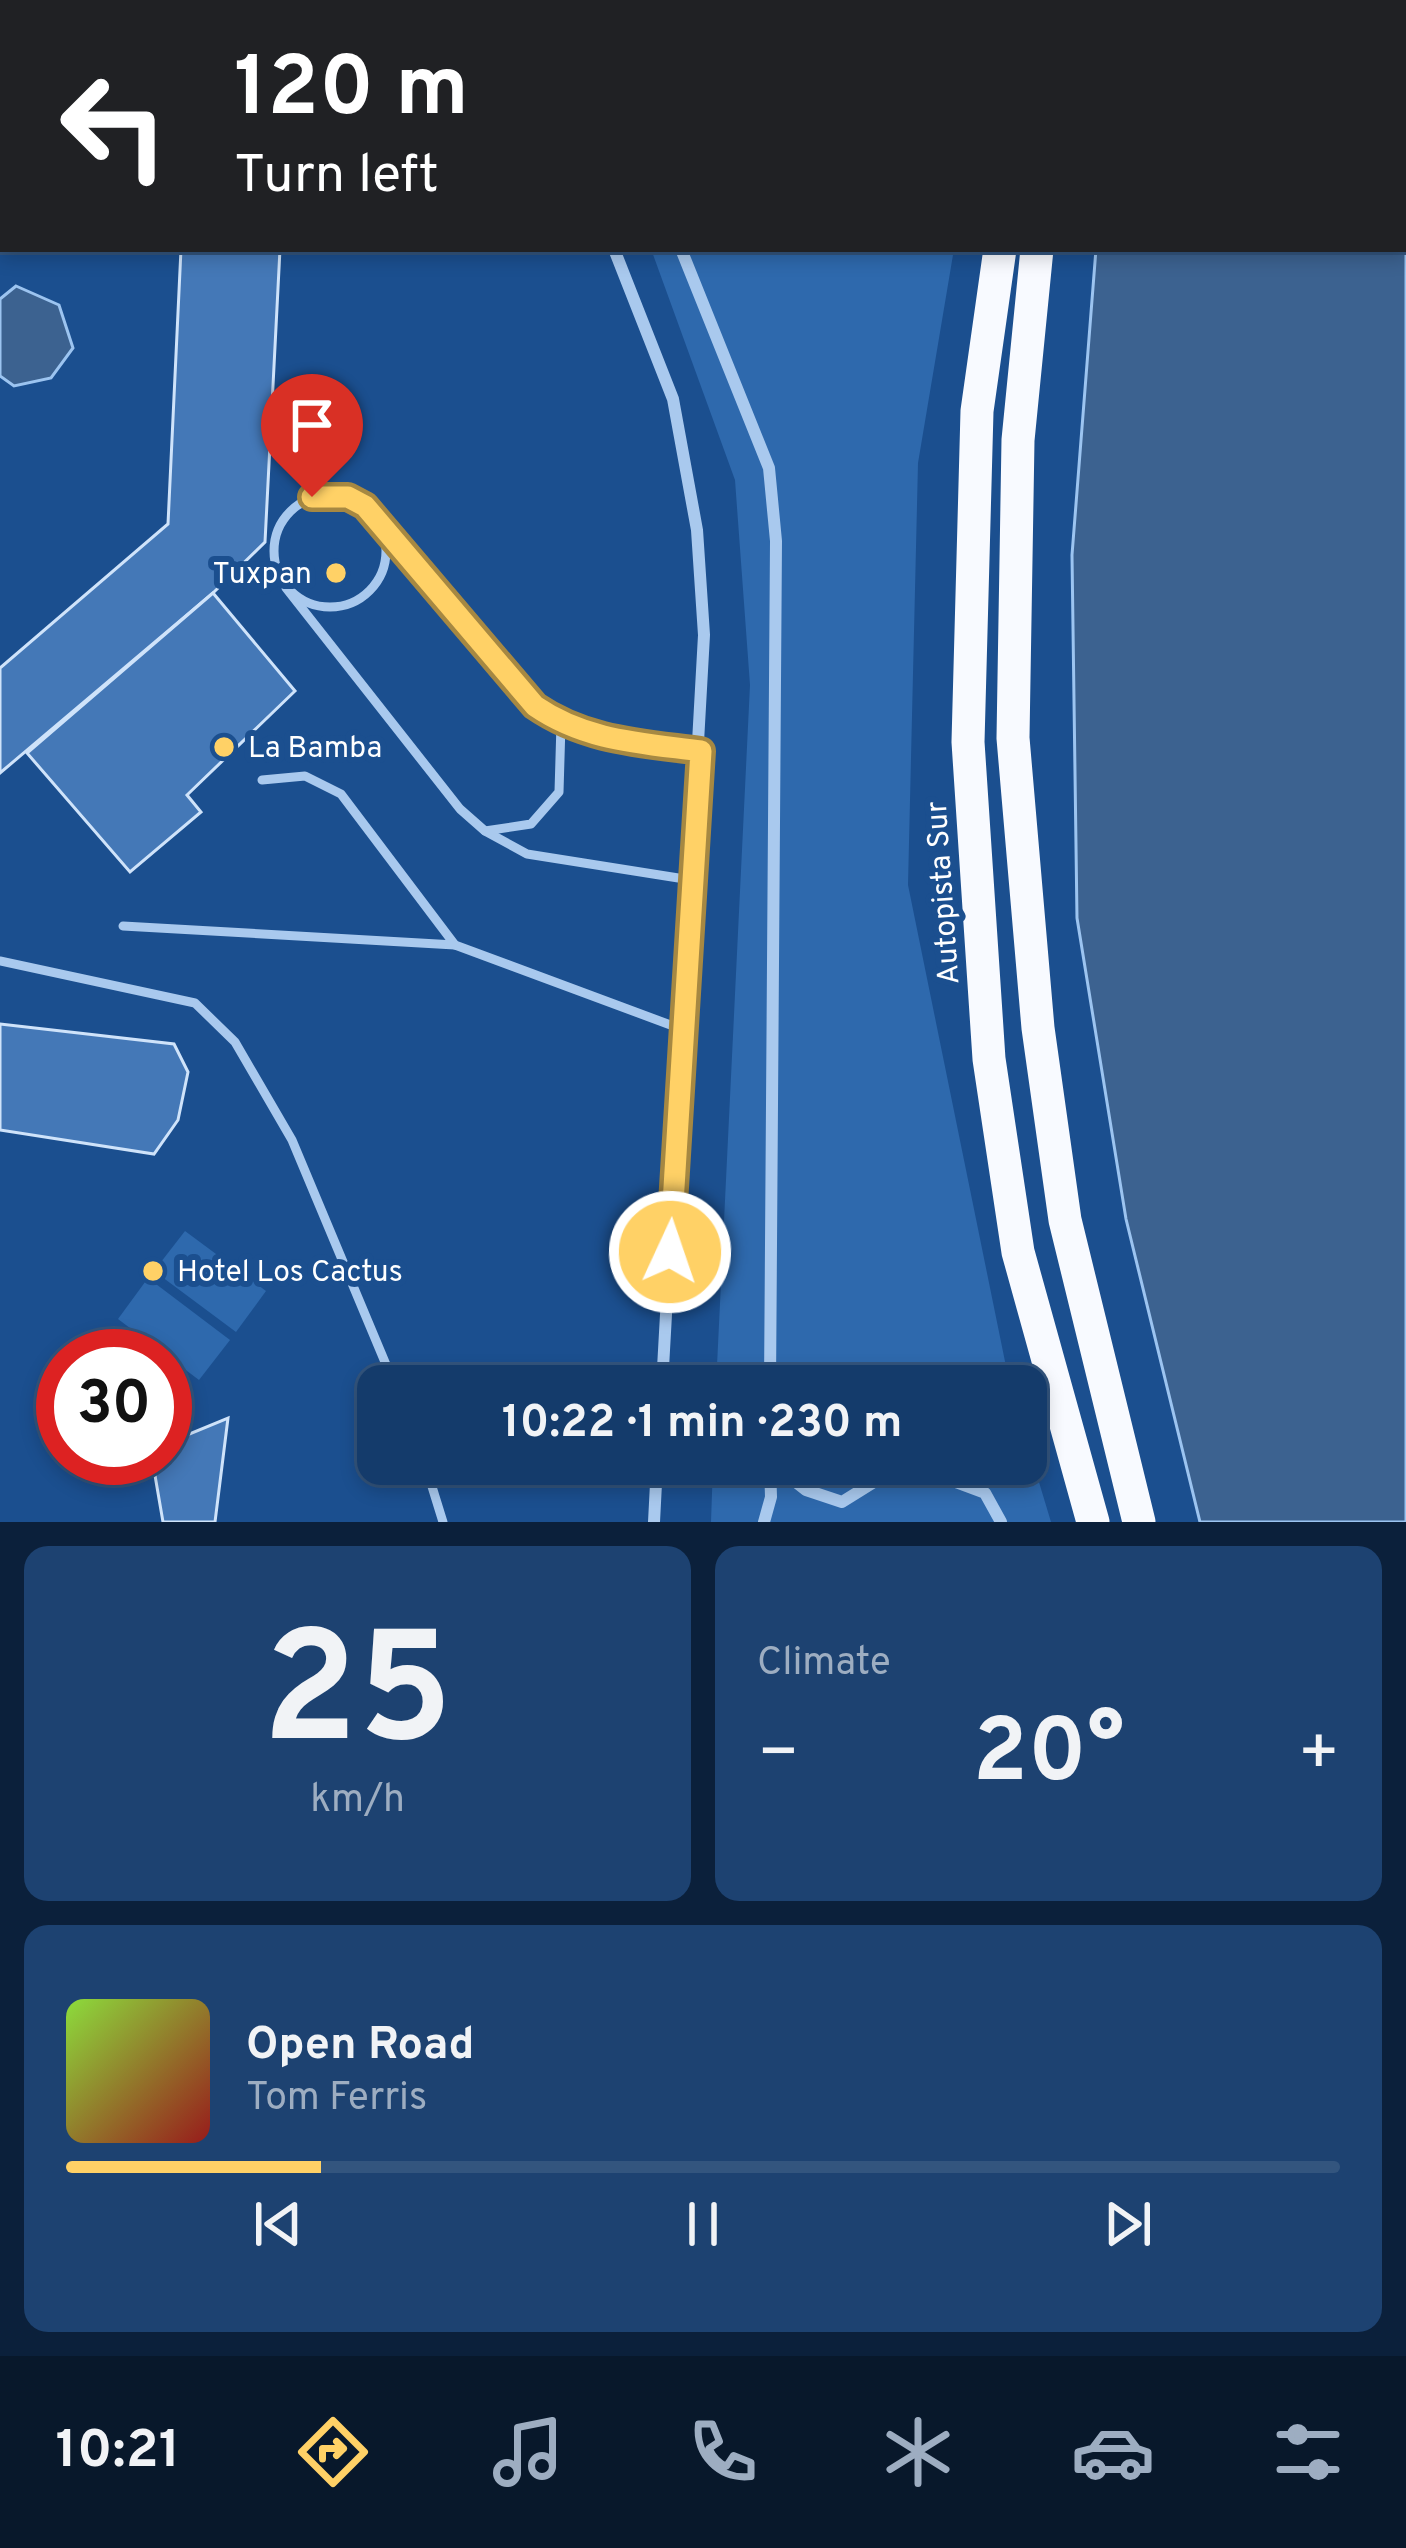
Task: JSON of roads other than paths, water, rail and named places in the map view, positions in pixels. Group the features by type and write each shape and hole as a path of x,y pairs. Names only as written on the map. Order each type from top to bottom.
{"highway":[{"name":"Autopista Sur","path":"1000,252 977,411 968,742 989,1058 1018,1252 1093,1522"},
{"path":"1037,252 1018,440 1013,738 1037,1028 1065,1220 1139,1522"}],"street":[{"path":"615,252 673,399 697,530 704,635 663,1365"},
{"path":"682,252 769,468 776,541 770,1365"},
{"path":"654,1522 656,1485"},
{"path":"764,1522 771,1485"},
{"path":"799,1485 842,1502 870,1485"},
{"path":"965,1485 985,1492 1001,1522"}],"lane":[{"path":"693,880 527,854 485,831 460,809 286,588 273,554 283,519 296,506 330,494 348,497 377,520 535,706 588,735 701,751"},
{"path":"286,588 318,608 337,608 371,591 386,556 377,520"},
{"path":"485,831 531,824 560,792 561,724"},
{"path":"262,780 305,776 341,794 455,945"},
{"path":"123,926 455,945 684,1030"},
{"path":"0,961 195,1003 236,1042 292,1140 385,1365"},
{"path":"432,1485 443,1522"}],"place":[{"name":"Tuxpan","path":"336,573"},
{"name":"La Bamba","path":"224,747"},
{"name":"Hotel Los Cactus","path":"153,1271"}]}
